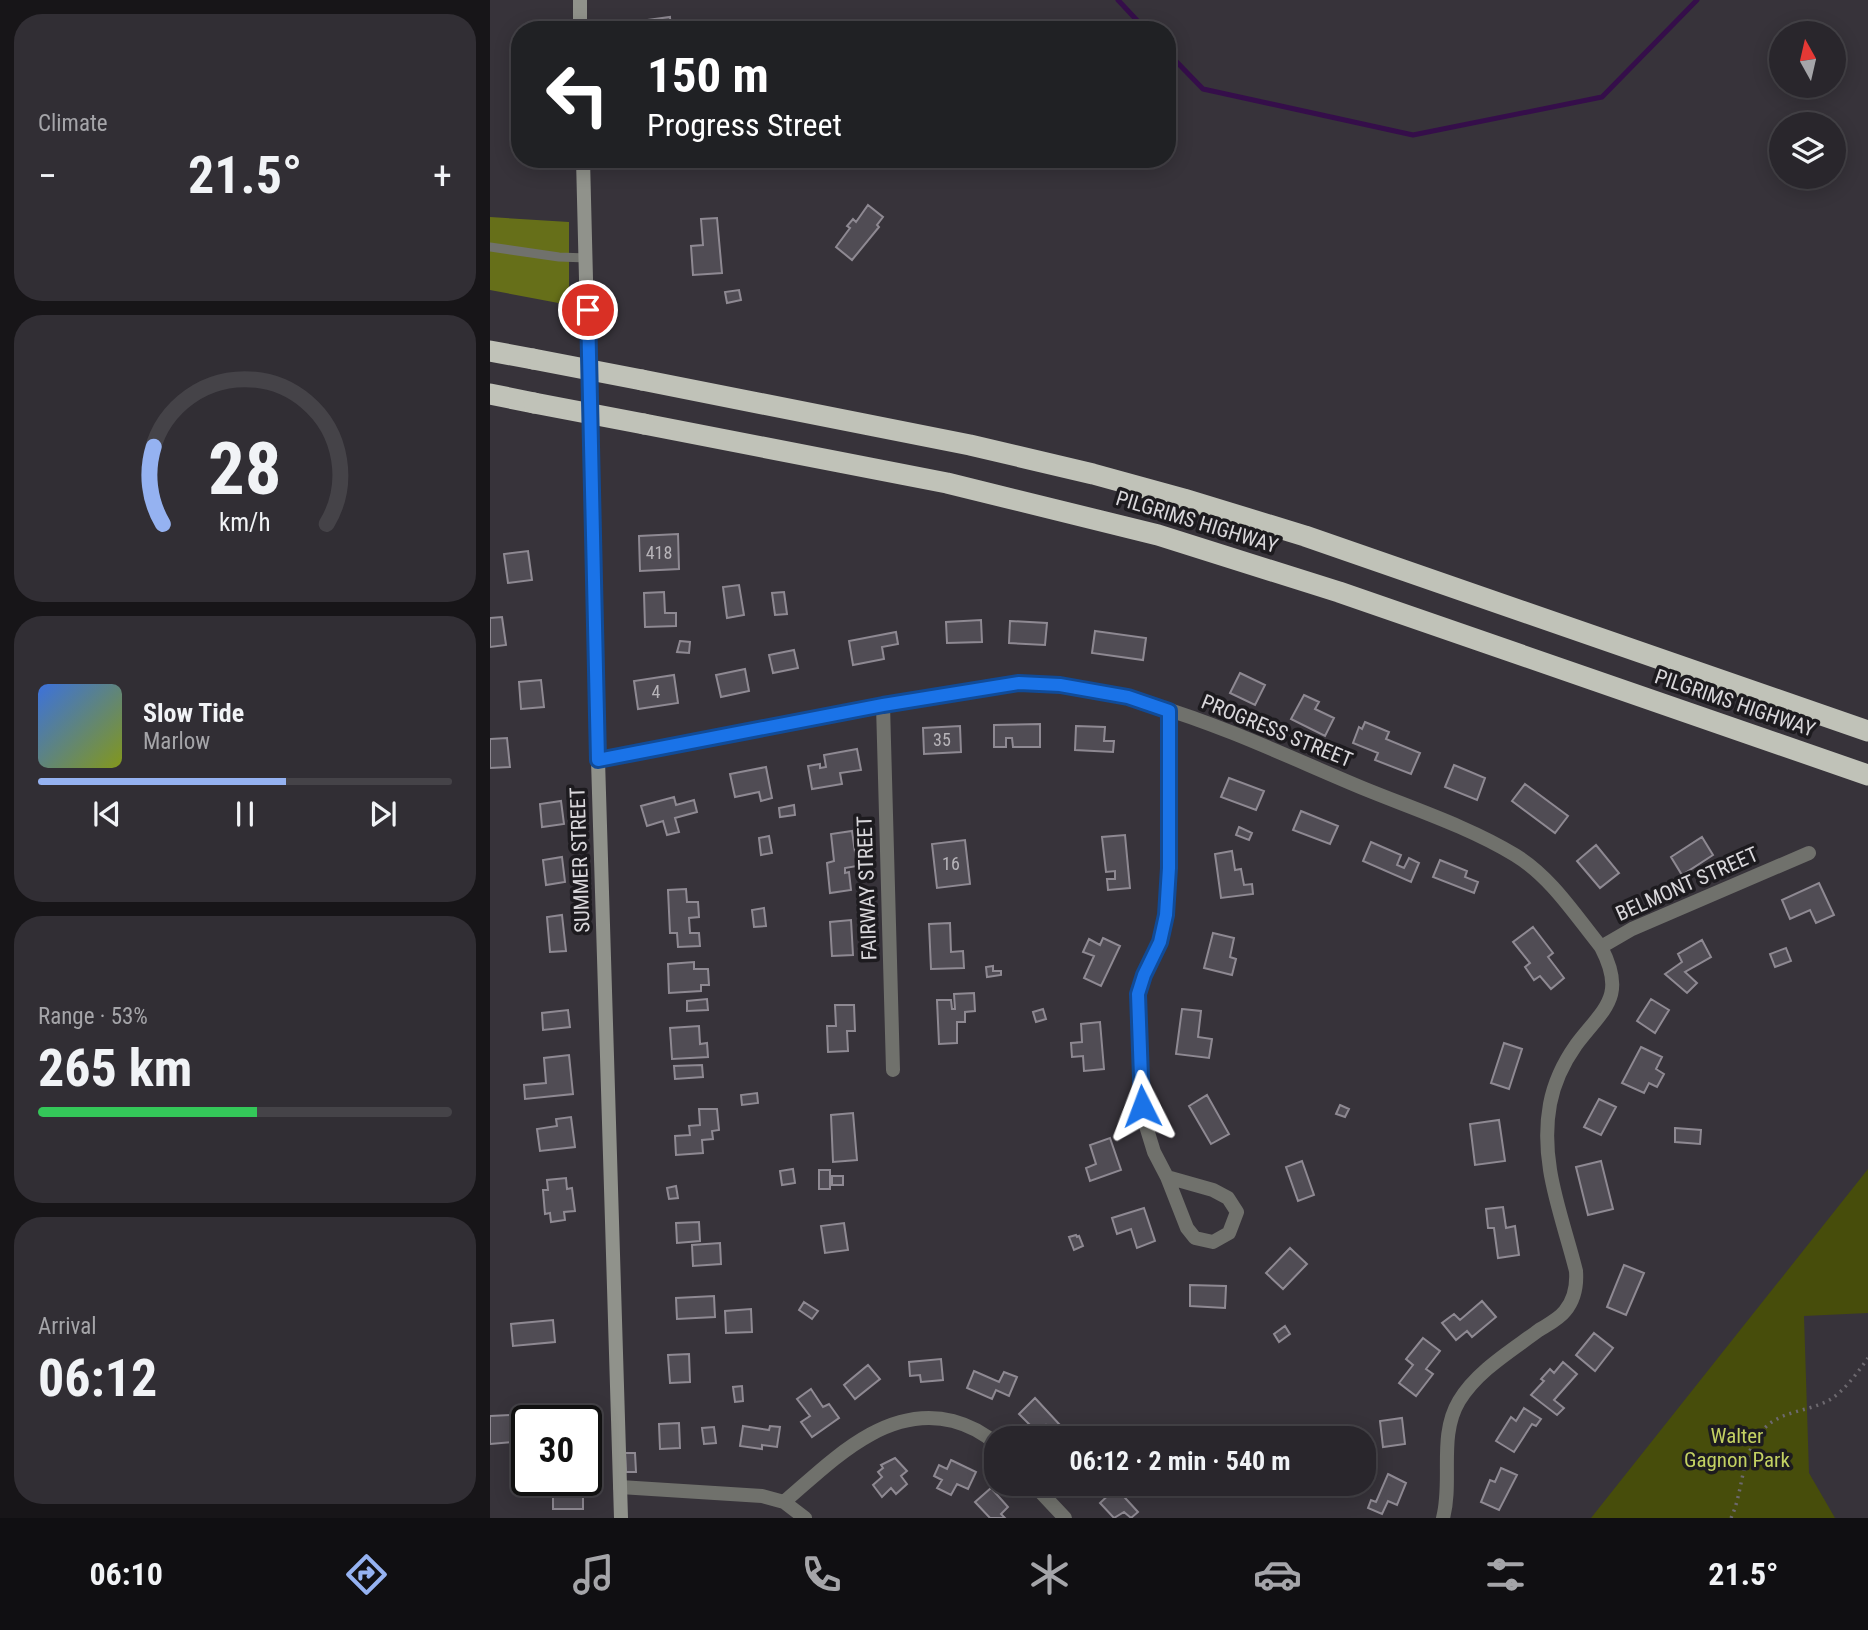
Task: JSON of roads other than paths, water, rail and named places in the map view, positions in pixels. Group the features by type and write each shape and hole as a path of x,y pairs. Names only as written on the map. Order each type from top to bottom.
{"highway":[{"name":"PILGRIMS HIGHWAY","path":"490,351 1001,452 1184,499 1315,540 1868,731"},
{"name":"PILGRIMS HIGHWAY","path":"490,394 957,485 1158,535 1352,596 1868,775"}],"street":[{"path":"580,0 580,21"},
{"name":"SUMMER STREET","path":"583,168 621,1518"},
{"name":"PROGRESS STREET","path":"598,760 883,705 1019,683 1060,685 1128,697 1266,748 1470,832 1515,855 1543,875 1601,947"},
{"name":"FAIRWAY STREET","path":"883,705 893,1070"},
{"path":"1167,1177 1213,1190 1228,1198 1237,1212 1229,1233 1213,1242 1195,1238 1187,1228 1154,1152 1142,1106 1138,994 1160,942 1166,915 1169,868 1169,711"},
{"name":"BELMONT STREET","path":"1443,1518 1448,1485 1450,1426 1459,1401 1493,1363 1564,1312 1574,1296 1576,1270 1549,1173 1547,1134 1550,1102 1559,1073 1575,1047 1607,1008 1613,990 1607,958 1601,947 1632,929 1809,853"},
{"path":"785,1502 849,1447 875,1431 898,1422 936,1417 965,1424 984,1436"},
{"path":"620,1487 762,1496 785,1502 805,1518"},
{"path":"1044,1496 1065,1518"}],"lane":[{"path":"490,247 559,257 587,258"}],"waterway":[{"path":"1118,0 1138,21"},
{"path":"1176,61 1203,89 1413,135 1602,97 1697,0"}],"park label":[{"name":"Walter Gagnon Park","path":"1737,1448"}]}
